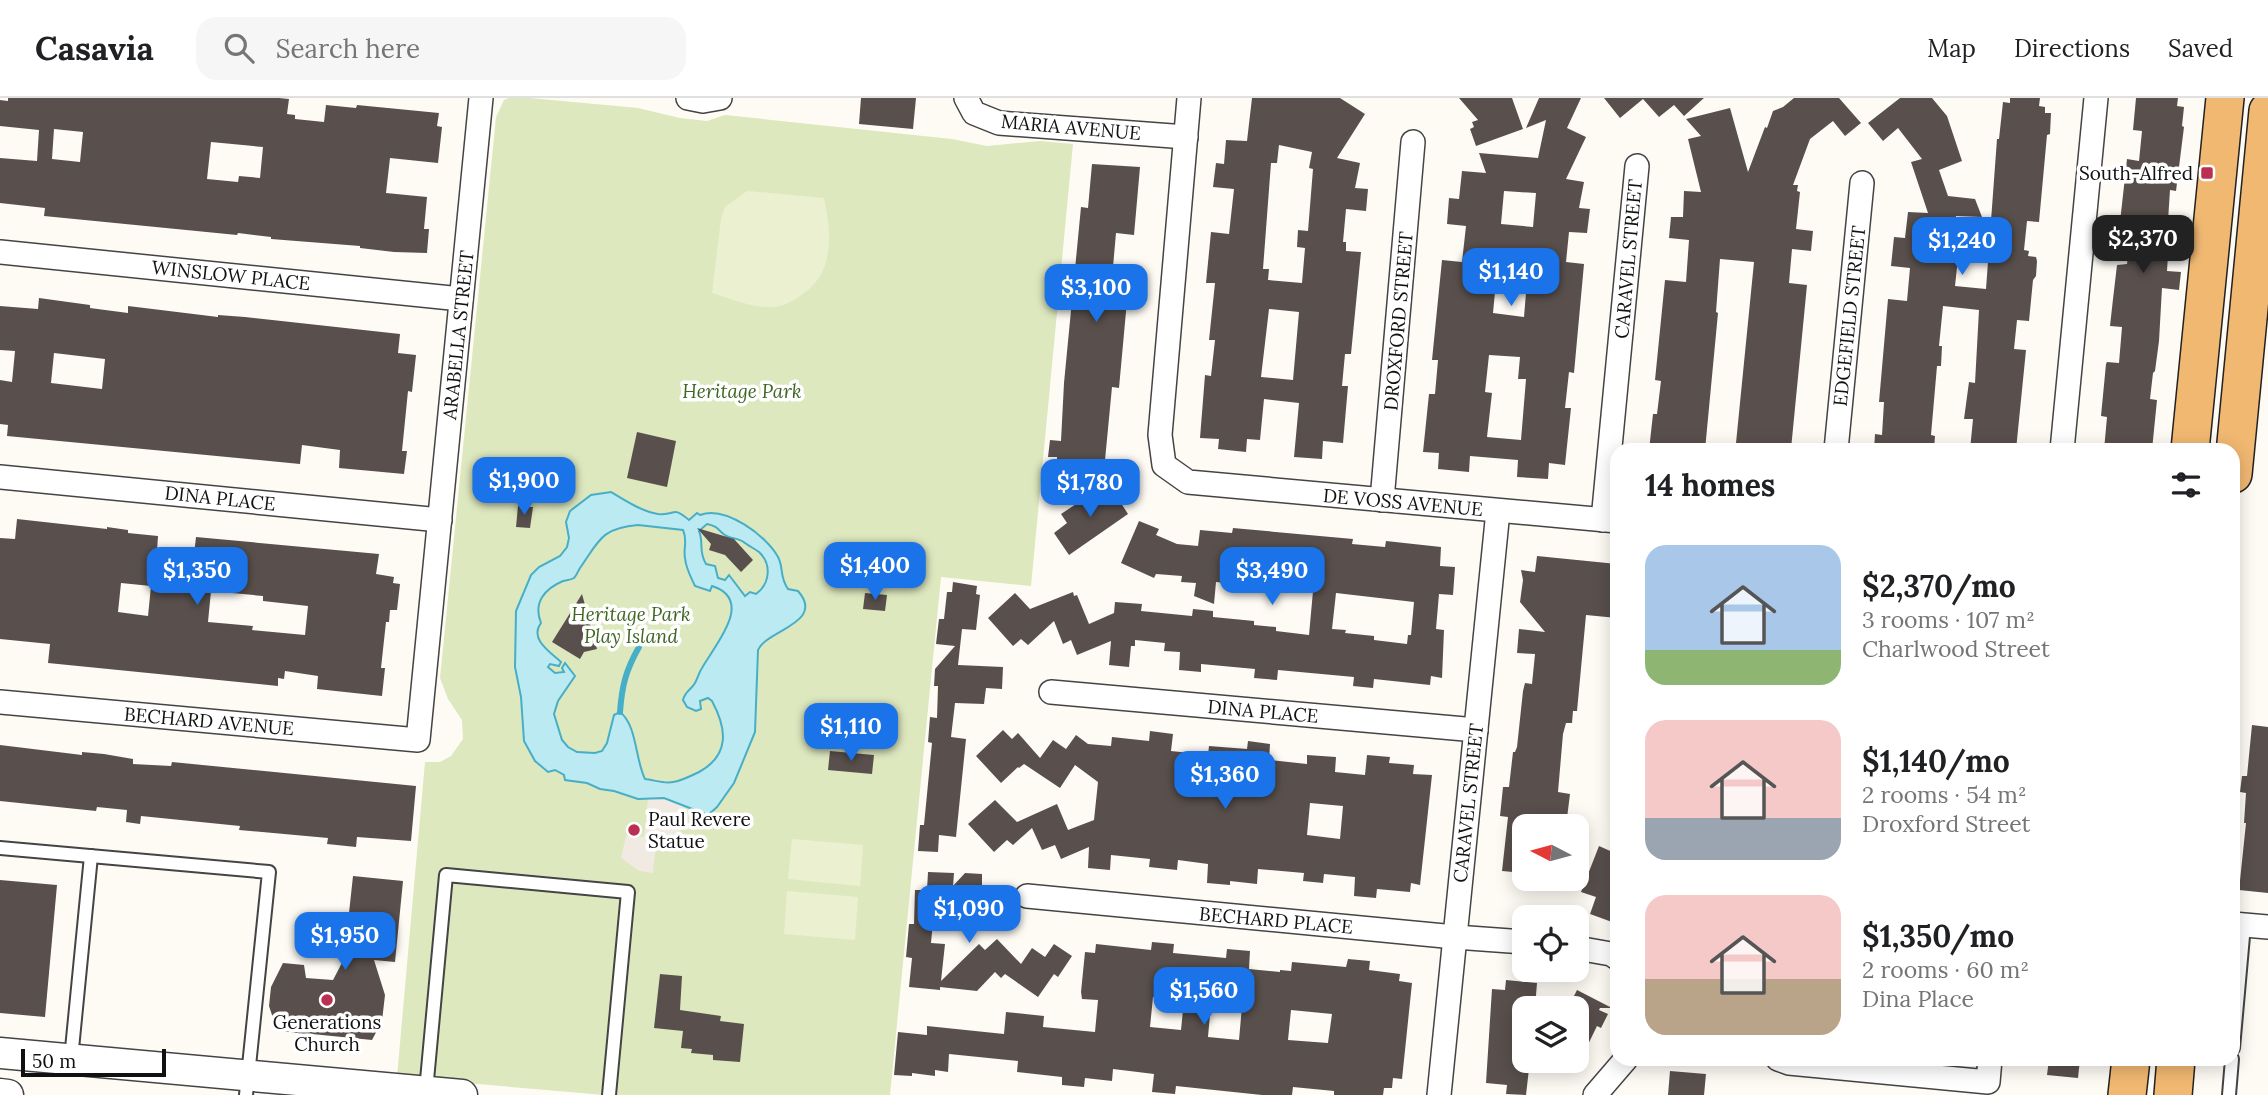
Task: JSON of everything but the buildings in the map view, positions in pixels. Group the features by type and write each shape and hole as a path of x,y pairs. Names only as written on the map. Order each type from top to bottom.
{"main road":[{"path":"2191,443 2225,98"},
{"path":"2236,443 2268,111"},
{"path":"2127,1095 2130,1066"},
{"path":"2173,1095 2175,1066"}],"street":[{"name":"ARABELLA STREET","path":"418,740 481,98"},
{"path":"688,98 703,101 720,98"},
{"name":"MARIA AVENUE","path":"966,98 974,113 999,122 1186,137"},
{"path":"1186,137 1189,98"},
{"path":"2063,443 2096,98"},
{"name":"DE VOSS AVENUE","path":"1186,137 1160,435 1164,465 1188,482 1610,521"},
{"name":"DROXFORD STREET","path":"1382,500 1413,142"},
{"name":"CARAVEL STREET","path":"1616,443 1637,166"},
{"name":"EDGEFIELD STREET","path":"1837,443 1862,183"},
{"name":"WINSLOW PLACE","path":"0,252 461,299"},
{"name":"DINA PLACE","path":"0,477 440,520"},
{"name":"CARAVEL STREET","path":"1438,1095 1498,510"},
{"name":"DINA PLACE","path":"1051,692 1476,730"},
{"name":"BECHARD AVENUE","path":"0,702 418,740"},
{"name":"BECHARD PLACE","path":"1027,896 1512,941"},
{"path":"2240,924 2268,927"},
{"path":"1589,950 1610,954"},
{"path":"0,1053 71,1059 247,1085 462,1095"},
{"path":"1595,1095 1620,1066"},
{"path":"1875,1066 1989,1070"},
{"path":"0,1094 8,1095"}],"lane":[{"path":"0,848 269,872 247,1085"},
{"path":"71,1059 91,856"},
{"path":"426,1092 446,875 628,891 609,1095"},
{"path":"2229,1095 2231,1066"}],"green space":[{"name":"Heritage Park","path":"509,98 638,108 707,121 725,115 952,139 987,146 1040,141 1073,144 1031,586 941,577 890,1095 604,1095 397,1077 425,762 440,762 451,756 463,739 462,720 448,699 440,678 496,117 504,100"},
{"path":"747,191 824,198 829,225 825,265 811,287 784,305 758,306 712,293 721,219 725,207"},
{"path":"792,839 863,845 860,886 788,879"},
{"path":"787,891 858,897 855,940 784,934"}],"shaded area":[{"path":"664,798 683,805 680,836 657,834 653,873 639,871 621,858 626,836 644,837 648,799"}],"water":[{"path":"611,492 646,511 658,514 676,512 689,520 697,513 721,514 733,518 755,532 773,549 780,561 783,580 788,589 798,591 805,602 805,611 800,618 763,643 758,650 755,732 734,783 708,815 664,798 638,799 587,783 565,780 564,775 555,770 548,772 535,761 524,741 521,697 515,667 516,611 531,575 539,567 560,556 567,547 569,538 566,522 570,511 591,495","holes":["707,524 727,536 743,541 763,557 768,574 764,585 756,594 750,592 745,596 729,575 725,580 718,578 715,566 706,564 699,531","638,525 683,530 686,562 695,586 710,591 712,586 725,593 731,602 728,624 683,700 687,707 696,711 701,709 700,701 708,698 712,701 723,731 721,749 716,758 699,772 670,782 645,779 630,725 620,712 614,715 607,743 602,751 577,752 568,747 562,740 554,714 558,701 575,676 565,663 562,668 564,672 555,673 548,667 550,664 559,666 561,662 542,645 538,634 541,623 539,603 550,588 574,578 597,543 608,533"]}],"waterway":[{"path":"620,712 625,678 639,647"}],"place":[{"name":"South-Alfred","path":"2207,173"},
{"name":"Paul Revere Statue","path":"634,830"},
{"name":"Generations Church","path":"327,1000"}],"park label":[{"name":"Heritage Park Play Island","path":"631,625"}]}
